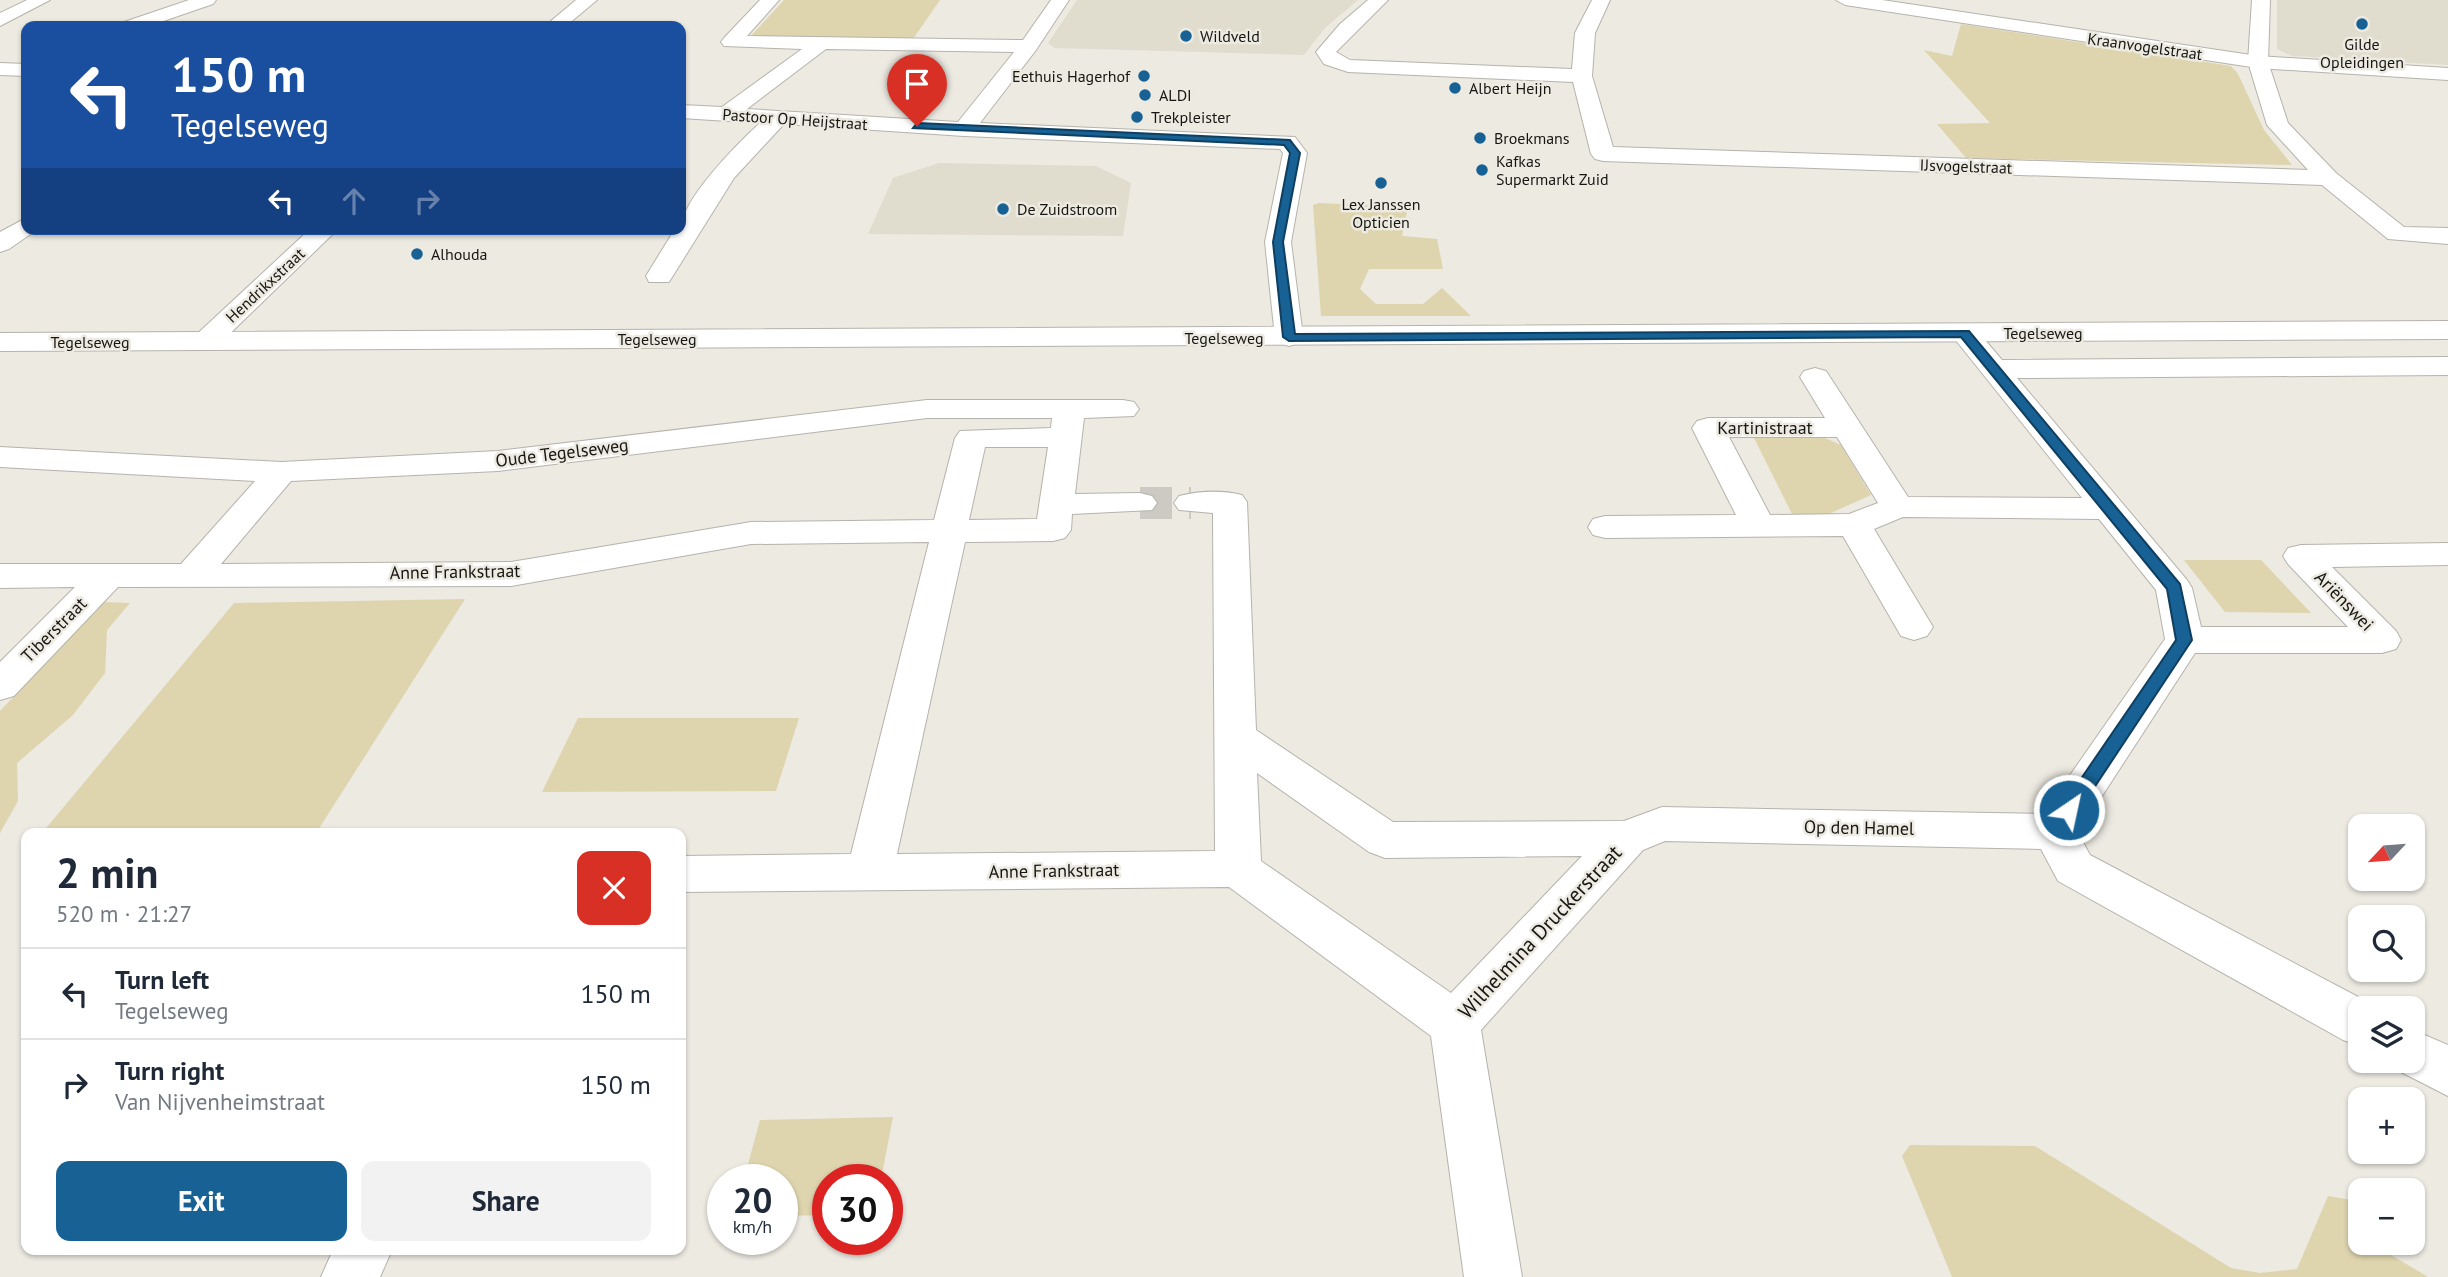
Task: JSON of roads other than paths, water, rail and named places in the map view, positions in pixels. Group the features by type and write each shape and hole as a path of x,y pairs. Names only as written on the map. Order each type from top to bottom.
{"street":[{"path":"0,20 41,0"},
{"path":"146,21 207,0"},
{"path":"561,21 588,0"},
{"path":"770,0 731,42 1029,46"},
{"path":"964,129 1029,46 1060,0"},
{"path":"1379,0 1347,28 1326,52 1331,60 1348,66 1582,76 1585,33 1601,0"},
{"name":"Kraanvogelstraat","path":"1844,0 2258,62 2448,74"},
{"path":"2255,2 2258,62 2278,125 2328,178 2397,234 2448,236"},
{"path":"725,114 822,43"},
{"path":"0,69 21,70"},
{"name":"IJsvogelstraat","path":"1582,76 1603,154 2328,178"},
{"name":"Pastoor Op Heijstraat","path":"686,111 964,129 1287,142 1295,153 1278,242 1289,337"},
{"path":"686,231 717,180 746,145 777,119"},
{"path":"0,244 21,229"},
{"name":"Hendrikxstraat","path":"206,341 319,235"},
{"path":"659,276 684,235"},
{"name":"Tegelseweg","path":"0,342 2448,330"},
{"path":"1964,333 2174,588 2184,640 2055,832 2074,868 2348,1017"},
{"name":"Tegelseweg","path":"1994,369 2448,366"},
{"name":"Kartinistraat","path":"1815,377 1898,508"},
{"name":"Oude Tegelseweg","path":"0,457 281,472 498,461 927,409 1067,423 1123,409"},
{"path":"870,872 971,438 1067,423"},
{"name":"Anne Frankstraat","path":"0,576 511,574 751,533 1053,530 1067,423"},
{"name":"Kartinistraat","path":"1758,525 1708,428 1847,427"},
{"path":"192,574 281,472"},
{"path":"1056,504 1140,503"},
{"path":"1191,503 1230,505 1238,869 1455,1024"},
{"path":"1605,527 1854,525 1898,508 2110,509"},
{"path":"1854,525 1914,627"},
{"name":"Ariënswei","path":"2184,640 2382,640 2301,556 2448,554"},
{"name":"Tiberstraat","path":"0,685 109,575"},
{"name":"Wilhelmina Druckerstraat","path":"1233,735 1385,840 1644,831"},
{"name":"Wilhelmina Druckerstraat","path":"1493,1277 1455,1024 1644,831"},
{"name":"Op den Hamel","path":"1644,831 2055,832"},
{"name":"Anne Frankstraat","path":"686,874 1238,869"},
{"path":"2425,1060 2448,1072"},
{"path":"350,1277 361,1255"}],"tunnel":[{"path":"1140,503 1191,503"}],"place":[{"name":"Gilde Opleidingen","path":"2362,24"},
{"name":"Wildveld","path":"1186,36"},
{"name":"Eethuis Hagerhof","path":"1144,76"},
{"name":"Albert Heijn","path":"1455,88"},
{"name":"ALDI","path":"1145,95"},
{"name":"Trekpleister","path":"1137,117"},
{"name":"Broekmans","path":"1480,138"},
{"name":"Kafkas Supermarkt Zuid","path":"1482,170"},
{"name":"Lex Janssen Opticien","path":"1381,183"},
{"name":"De Zuidstroom","path":"1003,209"},
{"name":"Alhouda","path":"417,254"}]}
